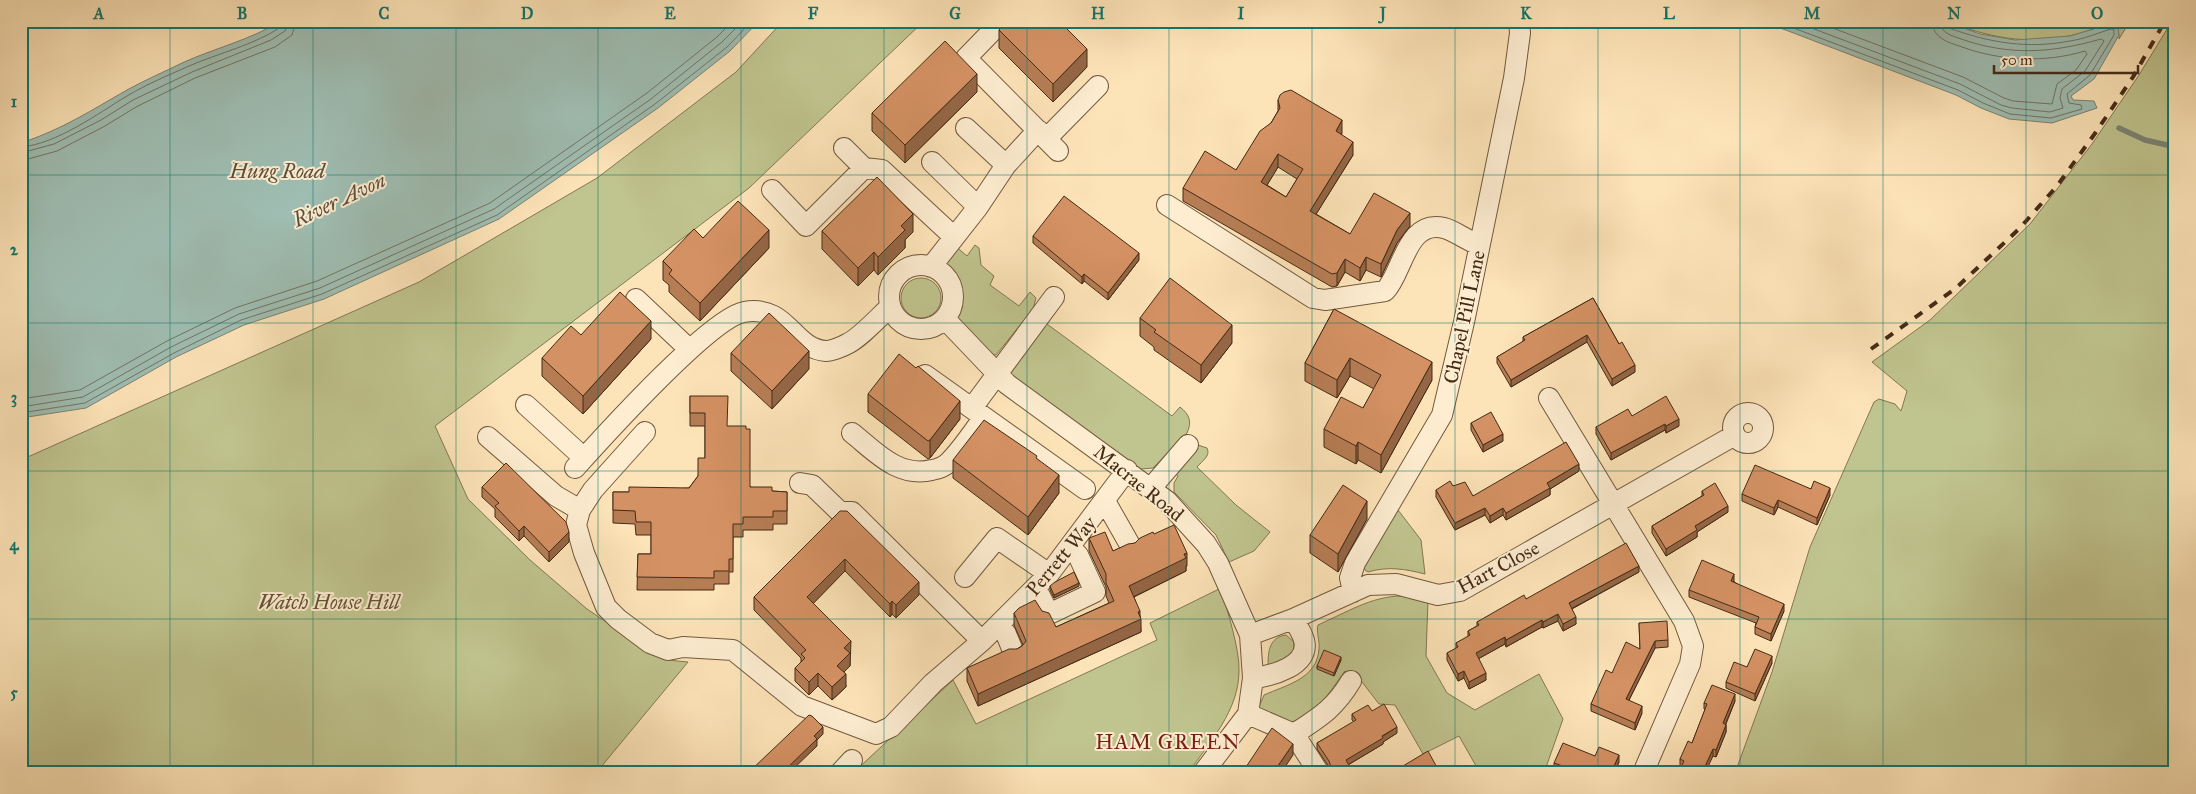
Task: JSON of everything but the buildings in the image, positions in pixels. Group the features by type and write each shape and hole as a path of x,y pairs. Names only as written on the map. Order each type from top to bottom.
{"street":[{"path":"1002,21 966,58 1047,140"},
{"name":"Chapel Pill Lane","path":"1353,592 1350,578 1375,510 1442,415 1464,322 1514,78 1520,33 1519,21"},
{"path":"931,266 978,206 1006,165 1047,140 1098,86"},
{"path":"966,128 1006,165"},
{"path":"844,148 864,168 882,170 954,237"},
{"path":"932,162 978,206"},
{"path":"772,190 806,226 864,168"},
{"path":"1167,205 1313,298 1324,300 1385,291 1390,286 1404,253 1413,238 1424,231 1436,227 1446,228 1465,240 1479,245"},
{"path":"919,265 931,266 941,271 948,279 952,289 953,300 951,310 945,319 930,328 914,329 903,324 895,317 890,307 888,295 892,284 898,274 908,268 919,265"},
{"path":"852,433 889,463 904,471 927,471 940,468 948,463 978,412 996,374 1054,297"},
{"path":"636,299 690,349"},
{"path":"526,405 579,463 690,349 722,323 742,312 762,311 774,315 808,344 826,351 849,344 890,307"},
{"name":"Macrae Road","path":"945,319 996,374 1167,501 1206,544 1218,562 1250,635 1253,678 1248,714 1203,773"},
{"path":"910,363 1085,489"},
{"path":"1549,398 1684,621 1693,646 1690,664 1643,773"},
{"path":"488,437 556,496 580,510 593,490 645,432"},
{"name":"Hart Close","path":"1250,635 1294,619 1368,585 1380,583 1396,584 1438,595 1460,590 1735,435"},
{"path":"1151,488 1188,445"},
{"name":"Perrett Way","path":"580,510 576,525 584,553 606,607 618,620 650,643 668,650 683,647 733,650 802,706 876,734 891,727 933,683 990,634 1043,581 1105,502 1127,470"},
{"path":"800,483 812,485 840,512 852,512 990,634 1006,634 1013,651"},
{"path":"1105,502 1130,545"},
{"path":"965,577 997,538 1043,581 1049,614 1095,592 1078,555 1070,548"},
{"path":"1253,678 1279,673 1290,668 1303,651 1304,642 1294,619"},
{"path":"1294,734 1329,711 1344,694 1351,681"},
{"path":"1248,714 1294,734 1319,773"}],"green space":[{"name":"Watch House Hill","path":"783,21 924,21 749,188 435,426 468,499 530,560 587,609 639,644 667,660 688,662 596,773 21,773 21,460 419,282 597,178 736,72"},
{"path":"1945,21 2130,21 2119,39 2114,23 2069,36 2036,40 1991,35"},
{"path":"2172,21 2175,21 2175,773 1735,773 1772,672 1810,547 1874,402 1879,399 1895,404 1901,411 1907,391 1872,362 1930,320 2030,224 2092,144 2139,75"},
{"path":"954,245 967,256 975,245 979,248 981,265 994,276 990,285 1019,306 1030,292 1036,298 1033,309 996,355 991,355 954,318 957,292 952,277 944,265"},
{"path":"925,278 932,281 938,287 941,298 940,306 932,315 925,318 917,318 910,315 902,306 901,294 904,287 913,279"},
{"path":"1055,312 1047,324 1172,416 1180,407 1188,416 1190,422 1187,433 1153,468 1141,469 1130,462 1013,377 1009,372"},
{"path":"1198,445 1207,448 1208,454 1197,467 1236,505 1270,532 1254,551 1229,562 1216,535 1174,492 1174,483 1178,476 1173,472 1193,448"},
{"path":"1398,510 1421,540 1425,574 1396,569 1368,572 1365,570 1363,564"},
{"path":"1221,588 1233,630 1239,662 1238,685 1229,712 1222,725 1188,773 853,773 953,680 976,724 1157,640 1150,623"},
{"path":"1402,596 1428,600 1426,656 1447,693 1475,710 1539,674 1563,719 1544,773 1480,773 1459,736 1423,754 1395,705 1379,704 1362,682 1345,671 1322,703 1295,721 1282,724 1256,714 1264,695 1299,680 1313,667 1319,649 1318,625 1369,602"},
{"path":"1286,635 1294,642 1293,656 1268,668 1269,652 1272,643 1280,636"}],"water":[{"name":"Hung Road","path":"281,21 759,21 730,51 658,108 499,219 324,299 244,325 176,357 86,408 21,418 21,143 63,126 134,86 182,63 245,39"},
{"path":"1762,21 1945,21 1980,34 2015,40 2070,36 2114,23 2118,27 2119,35 2094,79 2071,96 2073,100 2094,101 2097,108 2052,123 2009,119 1981,108 1956,95"}],"waterway":[{"path":"2119,128 2145,140 2167,145 2175,150"}],"railway":[{"path":"1871,349 1956,288 2019,229 2057,186 2096,132 2133,77 2165,21"}],"district":[{"name":"HAM GREEN","path":"1168,742"}],"water label":[{"name":"River Avon","path":"339,200"}]}
